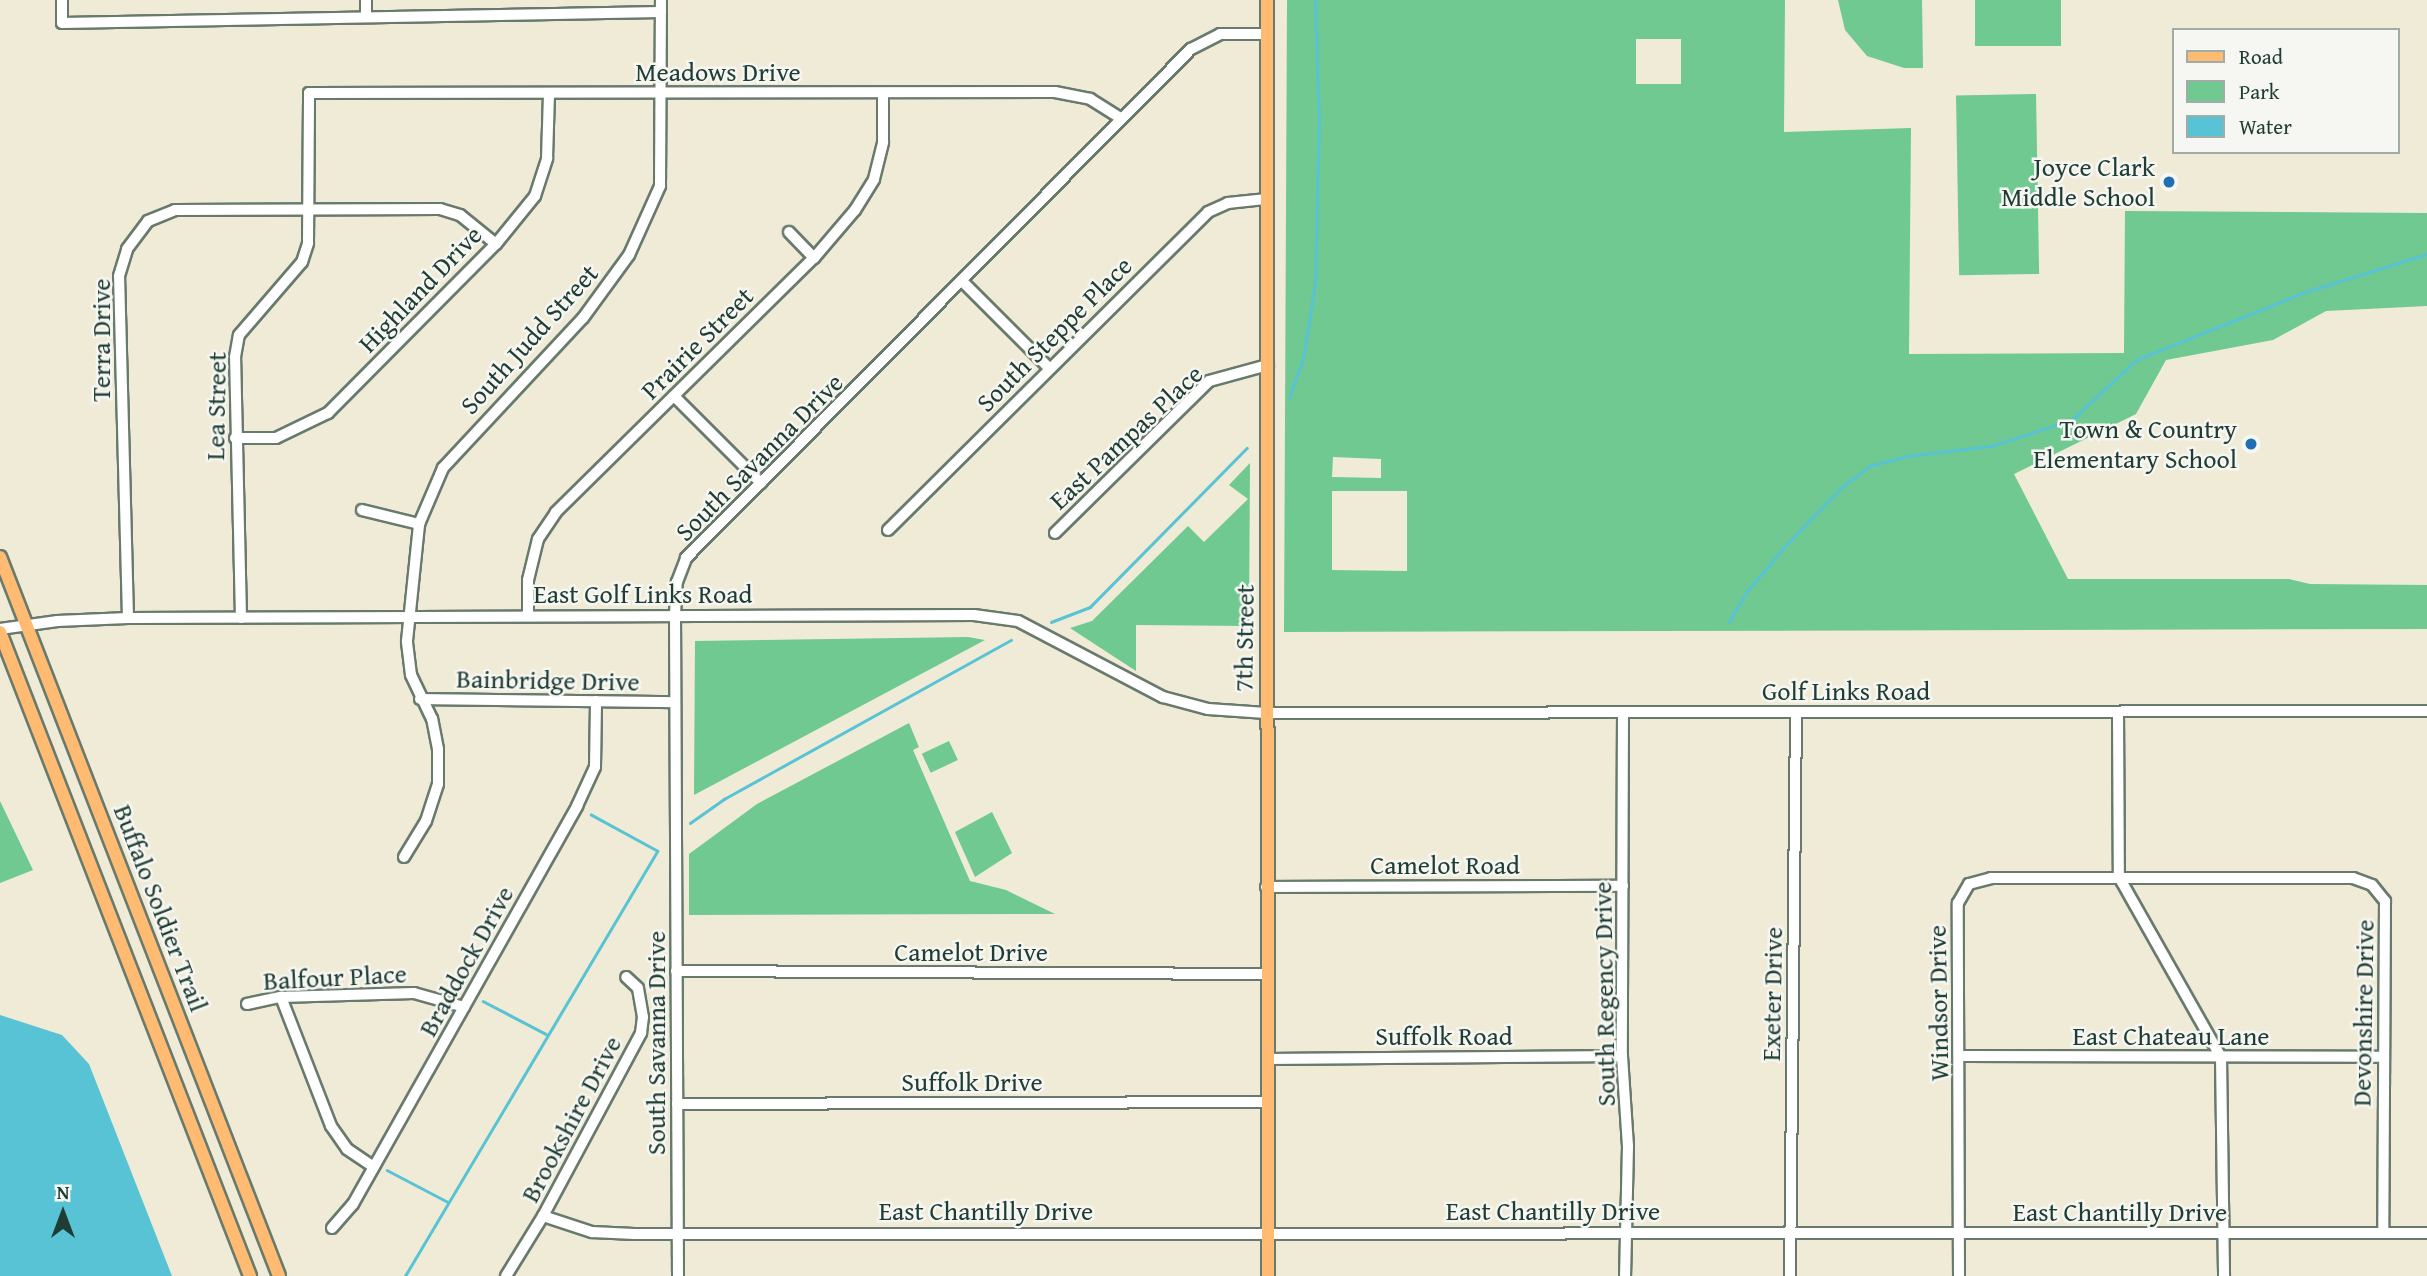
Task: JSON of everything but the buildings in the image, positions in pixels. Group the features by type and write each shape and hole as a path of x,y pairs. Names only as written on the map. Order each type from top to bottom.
{"main road":[{"name":"7th Street","path":"1267,0 1268,1276"},
{"name":"Buffalo Soldier Trail","path":"0,558 279,1276"},
{"name":"Buffalo Soldier Trail","path":"0,630 250,1276"}],"street":[{"path":"62,0 62,23 660,12"},
{"path":"366,0 366,16"},
{"name":"South Judd Street","path":"404,857 426,821 438,784 438,749 432,719 420,699 411,675 406,616 419,524 443,468 583,318 629,255 660,186 661,0"},
{"name":"South Savanna Drive","path":"678,1276 675,615 677,582 686,558 964,282 1120,118 1205,39 1220,34 1267,34"},
{"name":"Meadows Drive","path":"309,93 1055,92 1090,99 1120,118"},
{"name":"Lea Street","path":"241,618 235,438 239,335 302,262 308,243 309,93"},
{"name":"Highland Drive","path":"235,438 276,438 328,413 496,244 535,196 547,158 549,93"},
{"name":"Prairie Street","path":"528,616 528,580 538,539 556,512 814,258 855,210 874,178 883,142 883,93"},
{"name":"South Steppe Place","path":"888,530 1208,212 1227,204 1267,200"},
{"name":"Terra Drive","path":"128,618 119,276 127,249 148,221 175,210 308,207 440,209 460,215 496,244"},
{"path":"789,232 814,258"},
{"path":"964,282 1049,368"},
{"name":"East Pampas Place","path":"1055,533 1209,381 1268,365"},
{"path":"674,396 761,483"},
{"path":"362,510 419,524"},
{"name":"East Golf Links Road","path":"0,630 26,624 128,618 899,612 1018,621 1163,697 1208,709 1266,713"},
{"name":"Bainbridge Drive","path":"420,699 675,702"},
{"name":"Braddock Drive","path":"332,1228 353,1204 589,782 597,751 596,701"},
{"name":"Golf Links Road","path":"1266,713 2427,711"},
{"name":"South Regency Drive","path":"1623,712 1622,1056 1628,1146 1625,1276"},
{"name":"Exeter Drive","path":"1790,1276 1797,712"},
{"path":"2118,712 2119,877 2221,1058 2224,1276"},
{"name":"Windsor Drive","path":"1959,1276 1958,903 1969,884 1991,878 2119,877"},
{"name":"Devonshire Drive","path":"2119,877 2353,878 2372,885 2385,901 2383,1233"},
{"name":"Camelot Road","path":"1266,887 1623,886"},
{"name":"Camelot Drive","path":"676,971 1266,974"},
{"name":"Brookshire Drive","path":"506,1276 543,1216 641,1033 643,1017 638,988 626,977"},
{"name":"Balfour Place","path":"247,1003 281,997 414,993 464,1006"},
{"path":"281,997 331,1126 347,1149 374,1167"},
{"name":"Suffolk Road","path":"1267,1059 1622,1056"},
{"name":"East Chateau Lane","path":"1960,1056 2382,1057"},
{"name":"Suffolk Drive","path":"677,1104 1266,1102"},
{"name":"East Chantilly Drive","path":"543,1216 592,1232 678,1233 2427,1233"}],"green space":[{"path":"1287,0 1785,0 1784,132 1911,128 1909,354 2124,353 2125,211 2427,213 2427,306 2326,311 2273,340 2166,360 2136,414 2014,474 2068,579 2289,579 2310,584 2427,585 2427,629 1284,632","holes":["1636,39 1681,39 1681,84 1636,84","1333,457 1381,459 1381,478 1332,477","1332,491 1407,491 1407,571 1332,570"]},
{"path":"1838,0 1922,0 1923,68 1904,68 1867,56 1845,30"},
{"path":"1975,0 2061,0 2061,46 1975,46"},
{"path":"2036,94 2039,274 1959,275 1956,95"},
{"path":"1250,463 1249,626 1136,625 1136,671 1070,628 1092,621 1188,526 1204,542 1248,499 1229,485"},
{"path":"968,637 985,640 694,795 695,641"},
{"path":"909,723 919,747 913,750 970,881 1006,890 1055,914 689,915 689,854 757,804"},
{"path":"949,741 958,760 931,773 922,754"},
{"path":"0,801 33,870 0,883"},
{"path":"992,812 1012,853 975,877 955,832"}],"water":[{"path":"0,1015 62,1035 89,1064 172,1276 0,1276"}],"waterway":[{"path":"1289,398 1303,359 1315,284 1319,123 1315,0"},
{"path":"1728,623 1748,590 1786,545 1842,487 1870,466 1908,456 1991,446 2072,420 2136,360 2305,292 2427,254"},
{"path":"1051,622 1090,607 1247,448"},
{"path":"690,823 724,799 1011,640"},
{"path":"405,1276 657,851 591,815"},
{"path":"483,1001 546,1034"},
{"path":"387,1170 448,1202"}],"place":[{"name":"Joyce Clark Middle School","path":"2169,182"},
{"name":"Town & Country Elementary School","path":"2251,444"}]}
